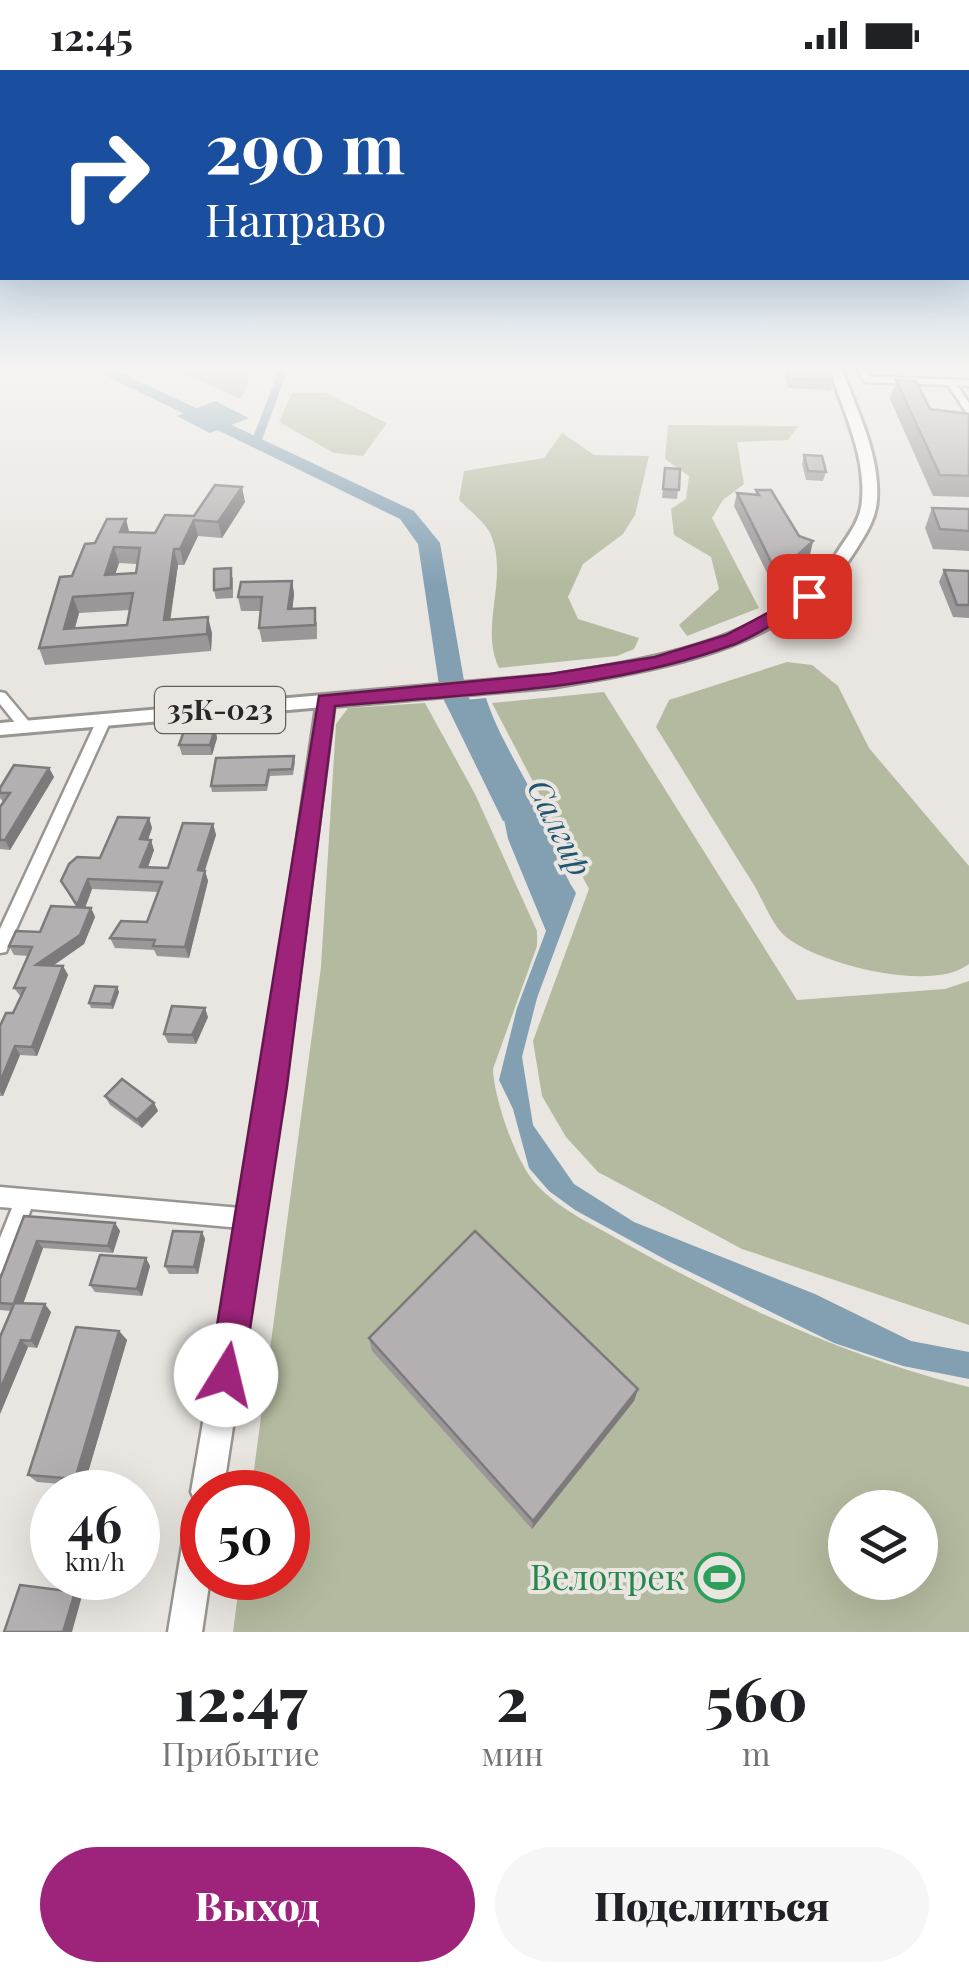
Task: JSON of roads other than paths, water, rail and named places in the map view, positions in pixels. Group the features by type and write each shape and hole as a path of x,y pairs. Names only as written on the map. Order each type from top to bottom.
{"main road":[{"name":"35К-023","path":"0,730 602,674 715,645 778,616 809,596 835,571 861,530 870,500 858,440"},
{"path":"211,1470 252,1219 326,701"},
{"path":"185,1632 190,1600"}],"street":[{"path":"0,696 26,727"},
{"path":"0,947 104,720"},
{"path":"0,1197 252,1219"},
{"path":"0,1264 24,1200"}],"water":[{"path":"486,698 576,893 537,998 522,1057 533,1125 574,1184 634,1222 815,1294 911,1341 969,1352 969,1379 903,1366 834,1343 575,1210 549,1191 529,1168 513,1109 499,1080 517,1008 546,931 508,839 489,745 465,713 444,702"}],"waterway":[{"name":"Салгир","path":"249,440 407,515 429,543 453,692 513,814"},
{"path":"255,445 257,440"}],"place":[{"name":"Велотрек","path":"720,1578"}]}
